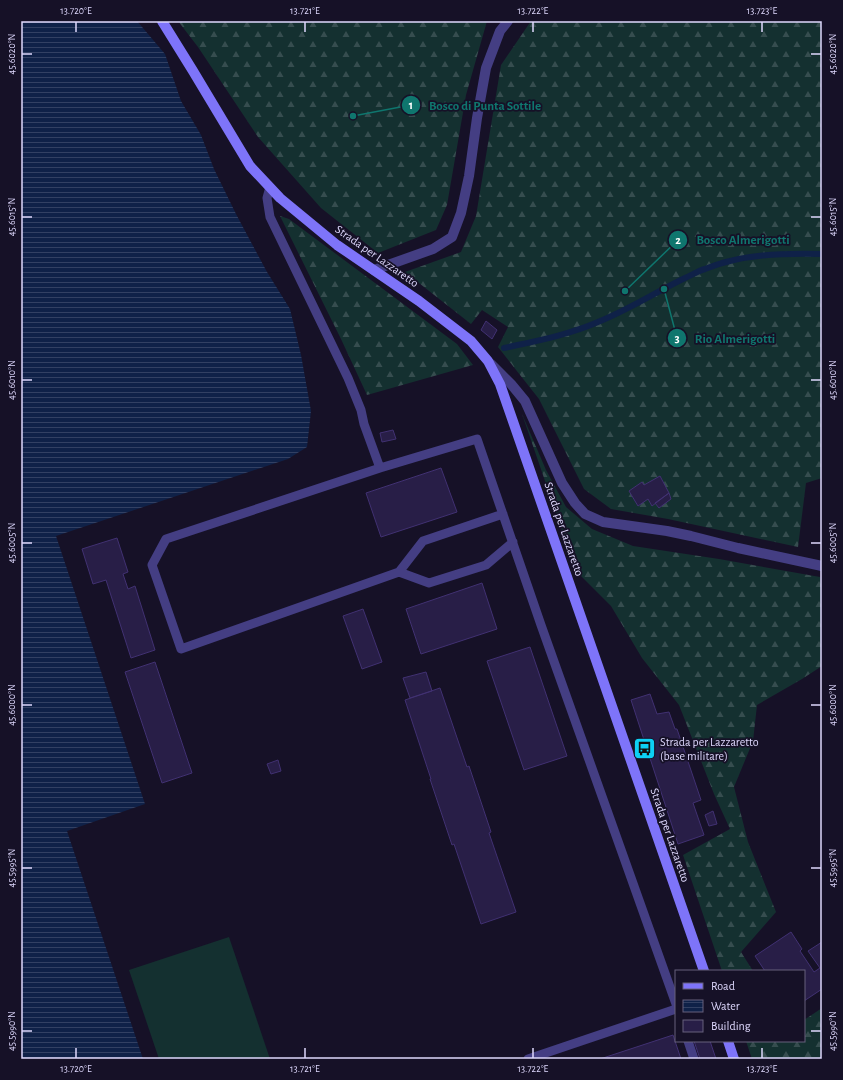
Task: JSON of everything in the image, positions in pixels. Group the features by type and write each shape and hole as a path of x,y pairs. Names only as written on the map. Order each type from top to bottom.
{"main road":[{"name":"Strada per Lazzaretto","path":"162,21 250,166 280,198 337,245 419,301 471,340 488,361 500,384 704,970"},
{"path":"728,1042 734,1059"}],"street":[{"path":"374,270 433,249 452,237 461,212 469,176 486,68 500,31 508,21"},
{"path":"488,361 512,384 525,402 562,483 575,503 585,514 603,522 685,534 738,548 822,566"}],"lane":[{"path":"270,187 267,198 270,217 348,378 380,468"},
{"path":"503,514 422,541 399,572 181,649 152,565 166,539 380,468 477,439 675,1001"},
{"path":"399,572 429,583 486,565 513,542"},
{"path":"528,1059 675,1009"},
{"path":"688,1042 694,1059"}],"green space":[{"path":"178,21 487,21 466,95 447,205 436,230 378,253 321,208 258,137 198,47"},
{"path":"531,21 822,21 822,478 806,483 798,547 668,519 611,509 584,489 539,399 498,347 508,327 482,310 471,324 405,272 461,252 476,216 501,65"},
{"path":"280,216 289,219 457,344 473,365 367,395"},
{"path":"522,414 546,470 566,507 592,529 633,546 719,559 820,577 822,588 822,666 757,705 753,741 734,787 748,842 776,912 741,952 752,970 722,970 683,855 730,829 714,794 679,705 642,658 611,606 576,571"},
{"path":"229,937 270,1059 159,1059 129,970"},
{"path":"822,1008 822,1059 752,1059 746,1042 805,1042 805,1019"}],"water":[{"path":"21,21 137,21 165,54 181,101 201,135 214,169 236,214 267,272 290,309 301,355 311,411 307,447 288,459 56,536 145,804 67,831 143,1059 21,1059"}],"building":[{"path":"486,321 497,330 492,339 481,330"},
{"path":"393,430 396,439 382,442 380,433"},
{"path":"441,468 457,512 381,537 366,493"},
{"path":"660,476 669,493 652,506 648,499 638,506 629,491 642,482 644,485"},
{"path":"669,493 671,499 659,508 655,503"},
{"path":"117,538 128,572 123,574 128,589 135,586 155,650 131,658 106,580 93,584 82,549"},
{"path":"482,583 497,629 421,654 406,609"},
{"path":"363,609 382,662 362,669 343,616"},
{"path":"530,647 567,756 524,770 487,661"},
{"path":"155,662 192,773 162,783 125,672"},
{"path":"426,672 432,691 410,698 403,678"},
{"path":"440,688 467,767 469,766 491,832 489,833 516,912 481,924 454,844 452,845 405,700"},
{"path":"650,694 657,714 669,712 675,729 677,729 701,800 693,803 704,835 678,844 631,700"},
{"path":"278,760 281,771 271,774 267,764"},
{"path":"713,811 717,824 709,826 705,815"},
{"path":"791,932 802,949 800,951 814,972 820,968 808,951 822,942 822,989 805,1000 805,970 764,970 755,956"},
{"path":"673,1035 681,1059 600,1059"},
{"path":"694,1042 710,1042 716,1059 700,1059"}],"waterway":[{"path":"504,348 587,327 620,312 697,272 719,264 748,257 777,254 822,254"}],"place":[{"name":"Bosco di Punta Sottile","path":"353,116"},
{"name":"Rio Almerigotti","path":"664,289"},
{"name":"Bosco Almerigotti","path":"625,291"},
{"name":"Strada per Lazzaretto (base militare)","path":"644,749"}]}
